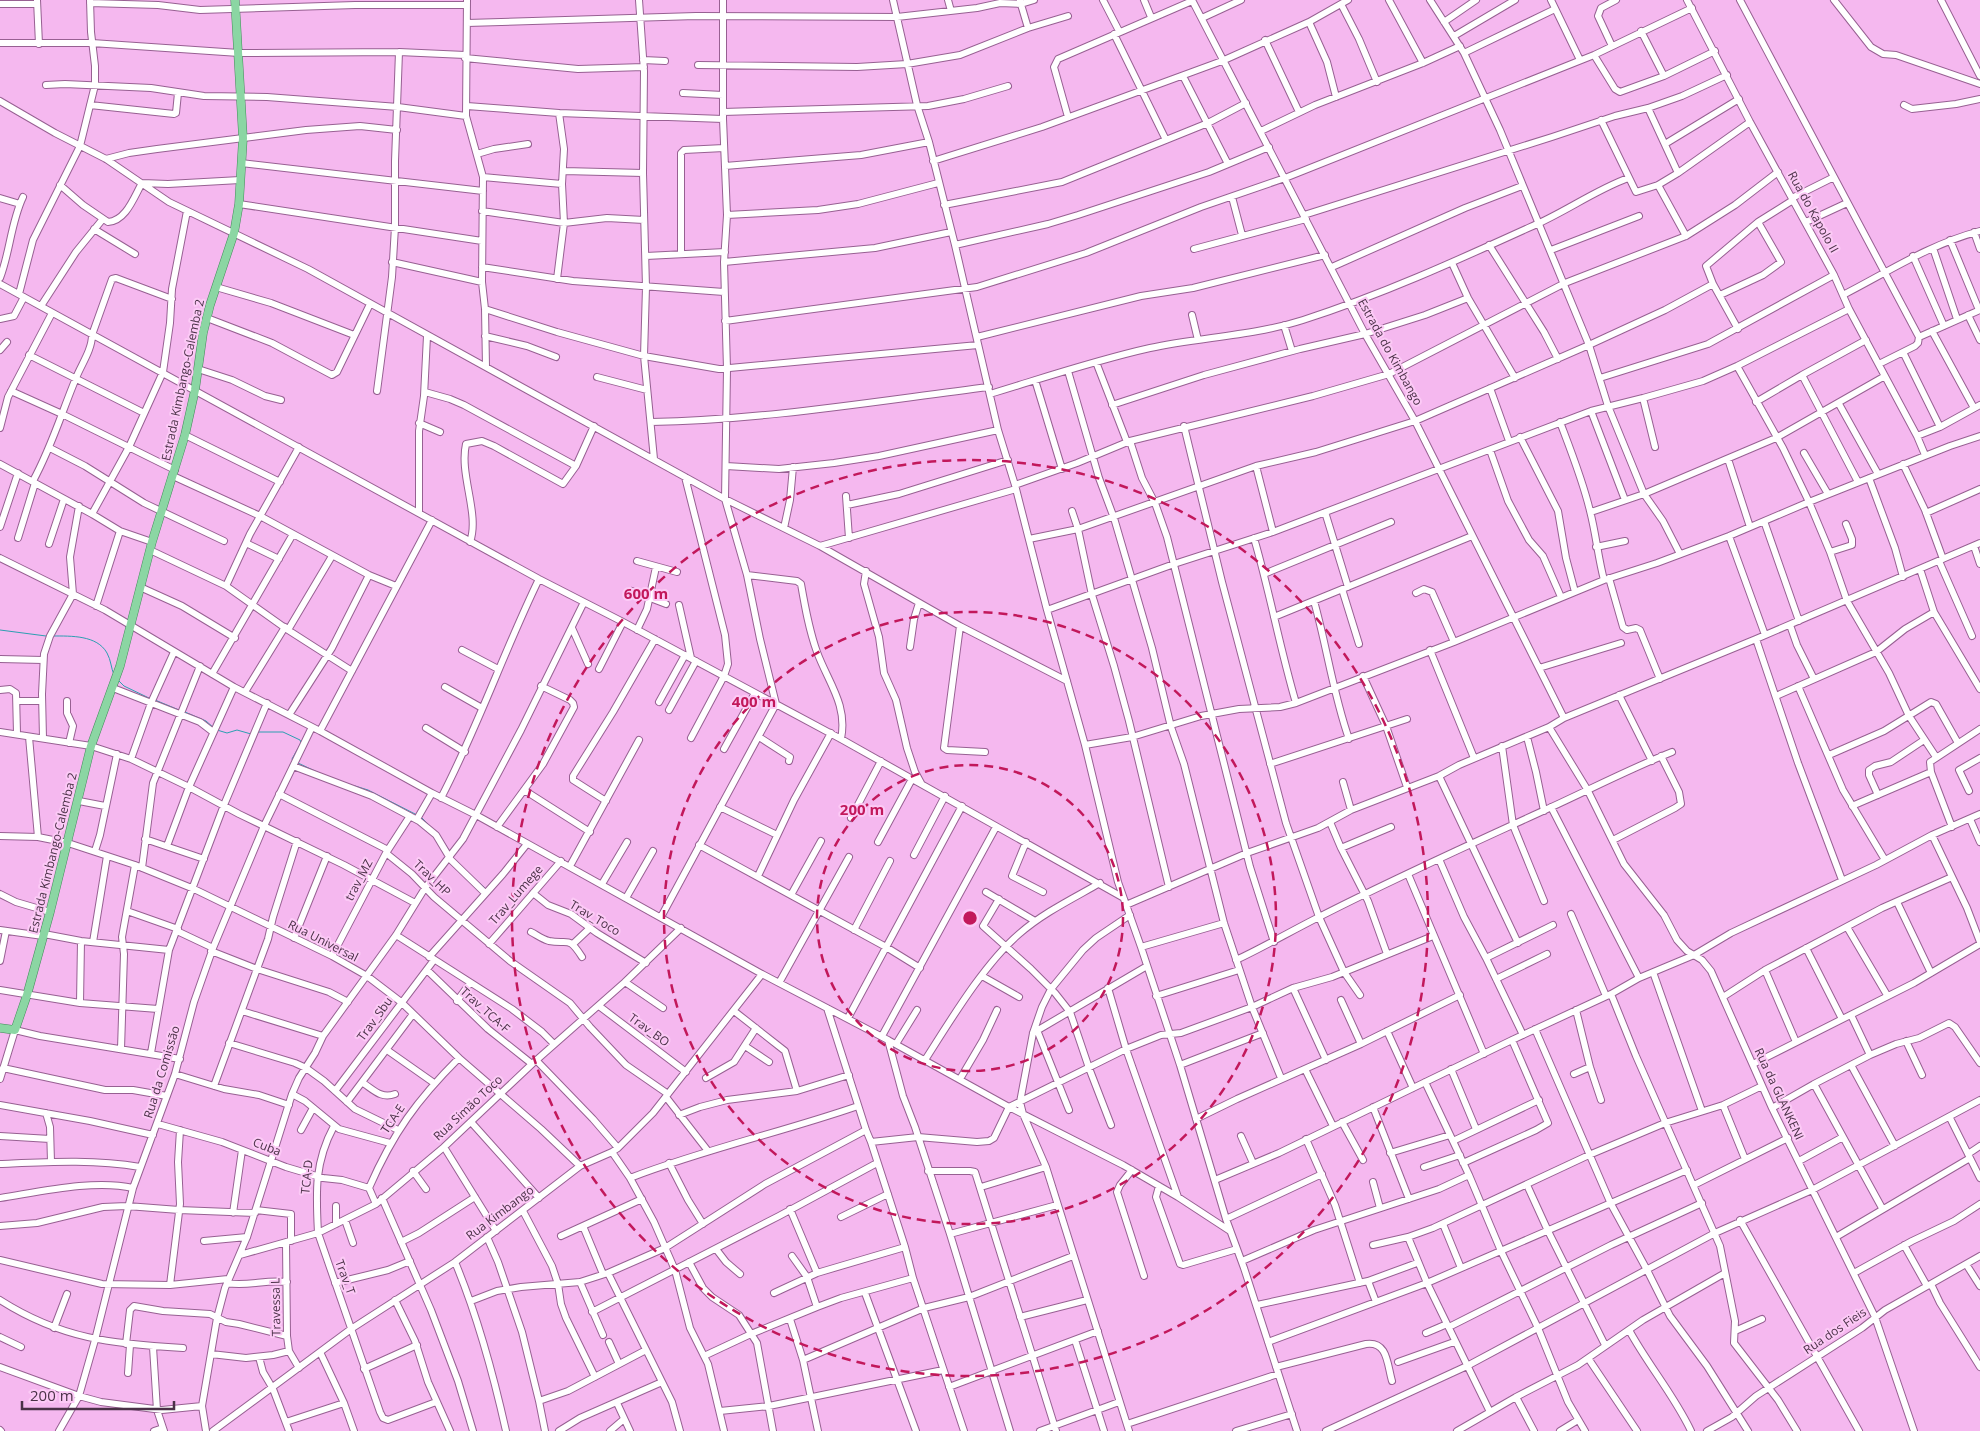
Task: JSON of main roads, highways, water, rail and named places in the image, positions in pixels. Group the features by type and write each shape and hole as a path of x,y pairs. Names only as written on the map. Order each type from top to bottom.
{"main road":[{"name":"Estrada Kimbango-Calemba 2","path":"0,1028 15,1030 27,996 79,801 91,746 119,670 151,546 185,435 195,390 207,318 234,233 239,204 242,163 241,97 235,0"}],"waterway":[{"path":"0,630 46,636"},
{"path":"53,636 83,638 97,643 107,653 114,675"},
{"path":"118,680 124,686 151,699"},
{"path":"155,700 179,710"},
{"path":"185,712 206,721 214,728"},
{"path":"217,730 227,733 237,730 251,734"},
{"path":"257,732 283,732 300,740 301,743 292,759"},
{"path":"298,763 317,772"},
{"path":"355,786 368,790 417,815"},
{"path":"421,817 432,828"},
{"path":"440,836 450,852"},
{"path":"478,882 485,888"}]}
